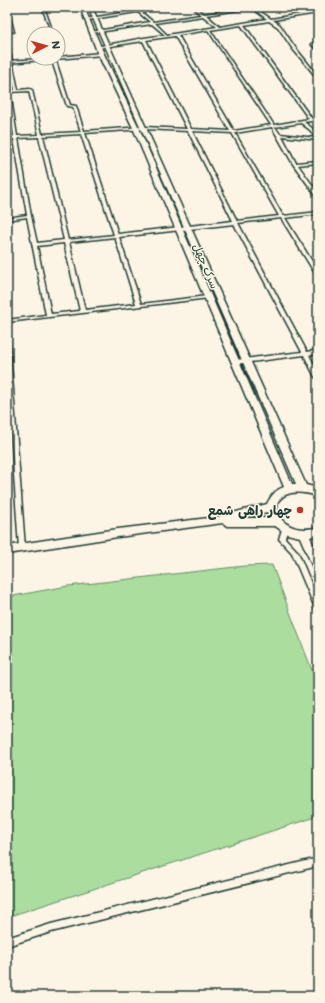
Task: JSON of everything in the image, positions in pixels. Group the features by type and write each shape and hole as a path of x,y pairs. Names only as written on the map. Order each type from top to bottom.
{"main road":[{"name":"سرک چهل","path":"82,7 99,51 140,128 179,230 288,488"},
{"path":"90,7 101,30 140,128 188,228 302,487"},
{"path":"318,492 302,487 288,488 276,495 272,500 271,507 272,515 281,525 294,532 304,534 318,531"},
{"path":"7,550 118,533 217,521 271,507"},
{"path":"217,521 281,525"},
{"path":"304,534 318,567"}],"street":[{"path":"43,7 50,26"},
{"path":"87,19 166,7"},
{"path":"193,7 219,27"},
{"path":"252,7 279,26 293,47 318,78"},
{"path":"92,32 256,7"},
{"path":"7,9 13,31"},
{"path":"314,9 318,12"},
{"path":"140,11 166,36"},
{"path":"66,57 99,51 107,46 144,39 318,12"},
{"path":"242,24 311,120"},
{"path":"208,29 279,135 296,164 316,188 318,196"},
{"path":"176,34 282,217 318,275"},
{"path":"144,39 236,223 318,377"},
{"path":"313,44 318,50"},
{"path":"7,46 9,61 17,91"},
{"path":"9,61 26,60"},
{"path":"56,66 69,106 74,106 139,305"},
{"path":"49,316 29,216 8,91 30,90 83,312"},
{"path":"7,138 140,128 233,132 318,119"},
{"path":"302,122 311,129 318,138"},
{"path":"279,135 318,138"},
{"path":"296,164 318,162"},
{"path":"35,245 179,230 318,213"},
{"path":"7,219 29,216"},
{"path":"7,321 207,297"},
{"path":"7,336 22,548"},
{"path":"234,362 318,352"},
{"path":"281,525 282,540 295,552 318,608"},
{"path":"7,942 51,928 318,862"}],"green space":[{"path":"272,565 318,686 318,816 7,917 7,597 68,586 244,566"}],"place":[{"name":"چهار راهی شمع","path":"300,510"}]}
